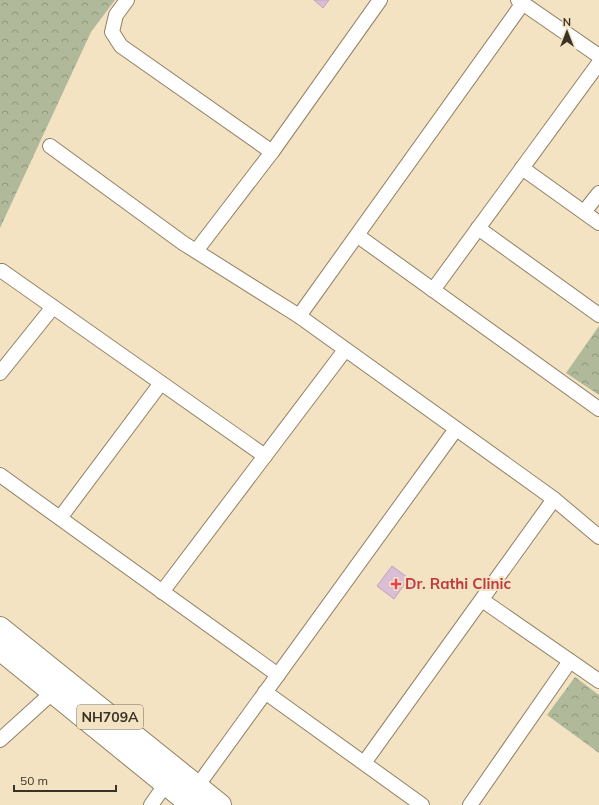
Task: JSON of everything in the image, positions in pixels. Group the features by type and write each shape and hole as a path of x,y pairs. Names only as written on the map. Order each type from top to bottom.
{"highway":[{"name":"NH709A","path":"0,628 192,797 220,805"},
{"name":"NH709A","path":"0,649 53,692 171,777"}],"street":[{"path":"127,0 116,15 112,32 121,46 272,152"},
{"path":"196,251 272,152 380,0"},
{"path":"299,316 358,236 520,2 599,56"},
{"path":"433,290 599,63"},
{"path":"50,146 196,251 299,316 554,499 599,537"},
{"path":"522,168 599,223"},
{"path":"584,212 599,192"},
{"path":"478,228 599,315"},
{"path":"358,236 599,409"},
{"path":"2,271 265,456"},
{"path":"0,373 53,307"},
{"path":"162,592 345,350"},
{"path":"60,518 161,383"},
{"path":"192,797 265,692 456,429"},
{"path":"0,475 278,675"},
{"path":"364,763 554,499"},
{"path":"482,600 599,681"},
{"path":"470,805 570,661"},
{"path":"0,740 53,692"},
{"path":"265,692 422,805"},
{"path":"151,805 171,777"}],"green space":[{"path":"0,0 115,0 91,32 0,228"},
{"path":"599,326 599,395 566,373"},
{"path":"575,677 599,695 599,753 547,715"}],"building":[{"path":"314,0 329,0 323,8"},
{"path":"392,566 414,582 409,588 404,585 394,599 377,586"}],"place":[{"name":"Dr. Rathi Clinic","path":"396,584"}]}
